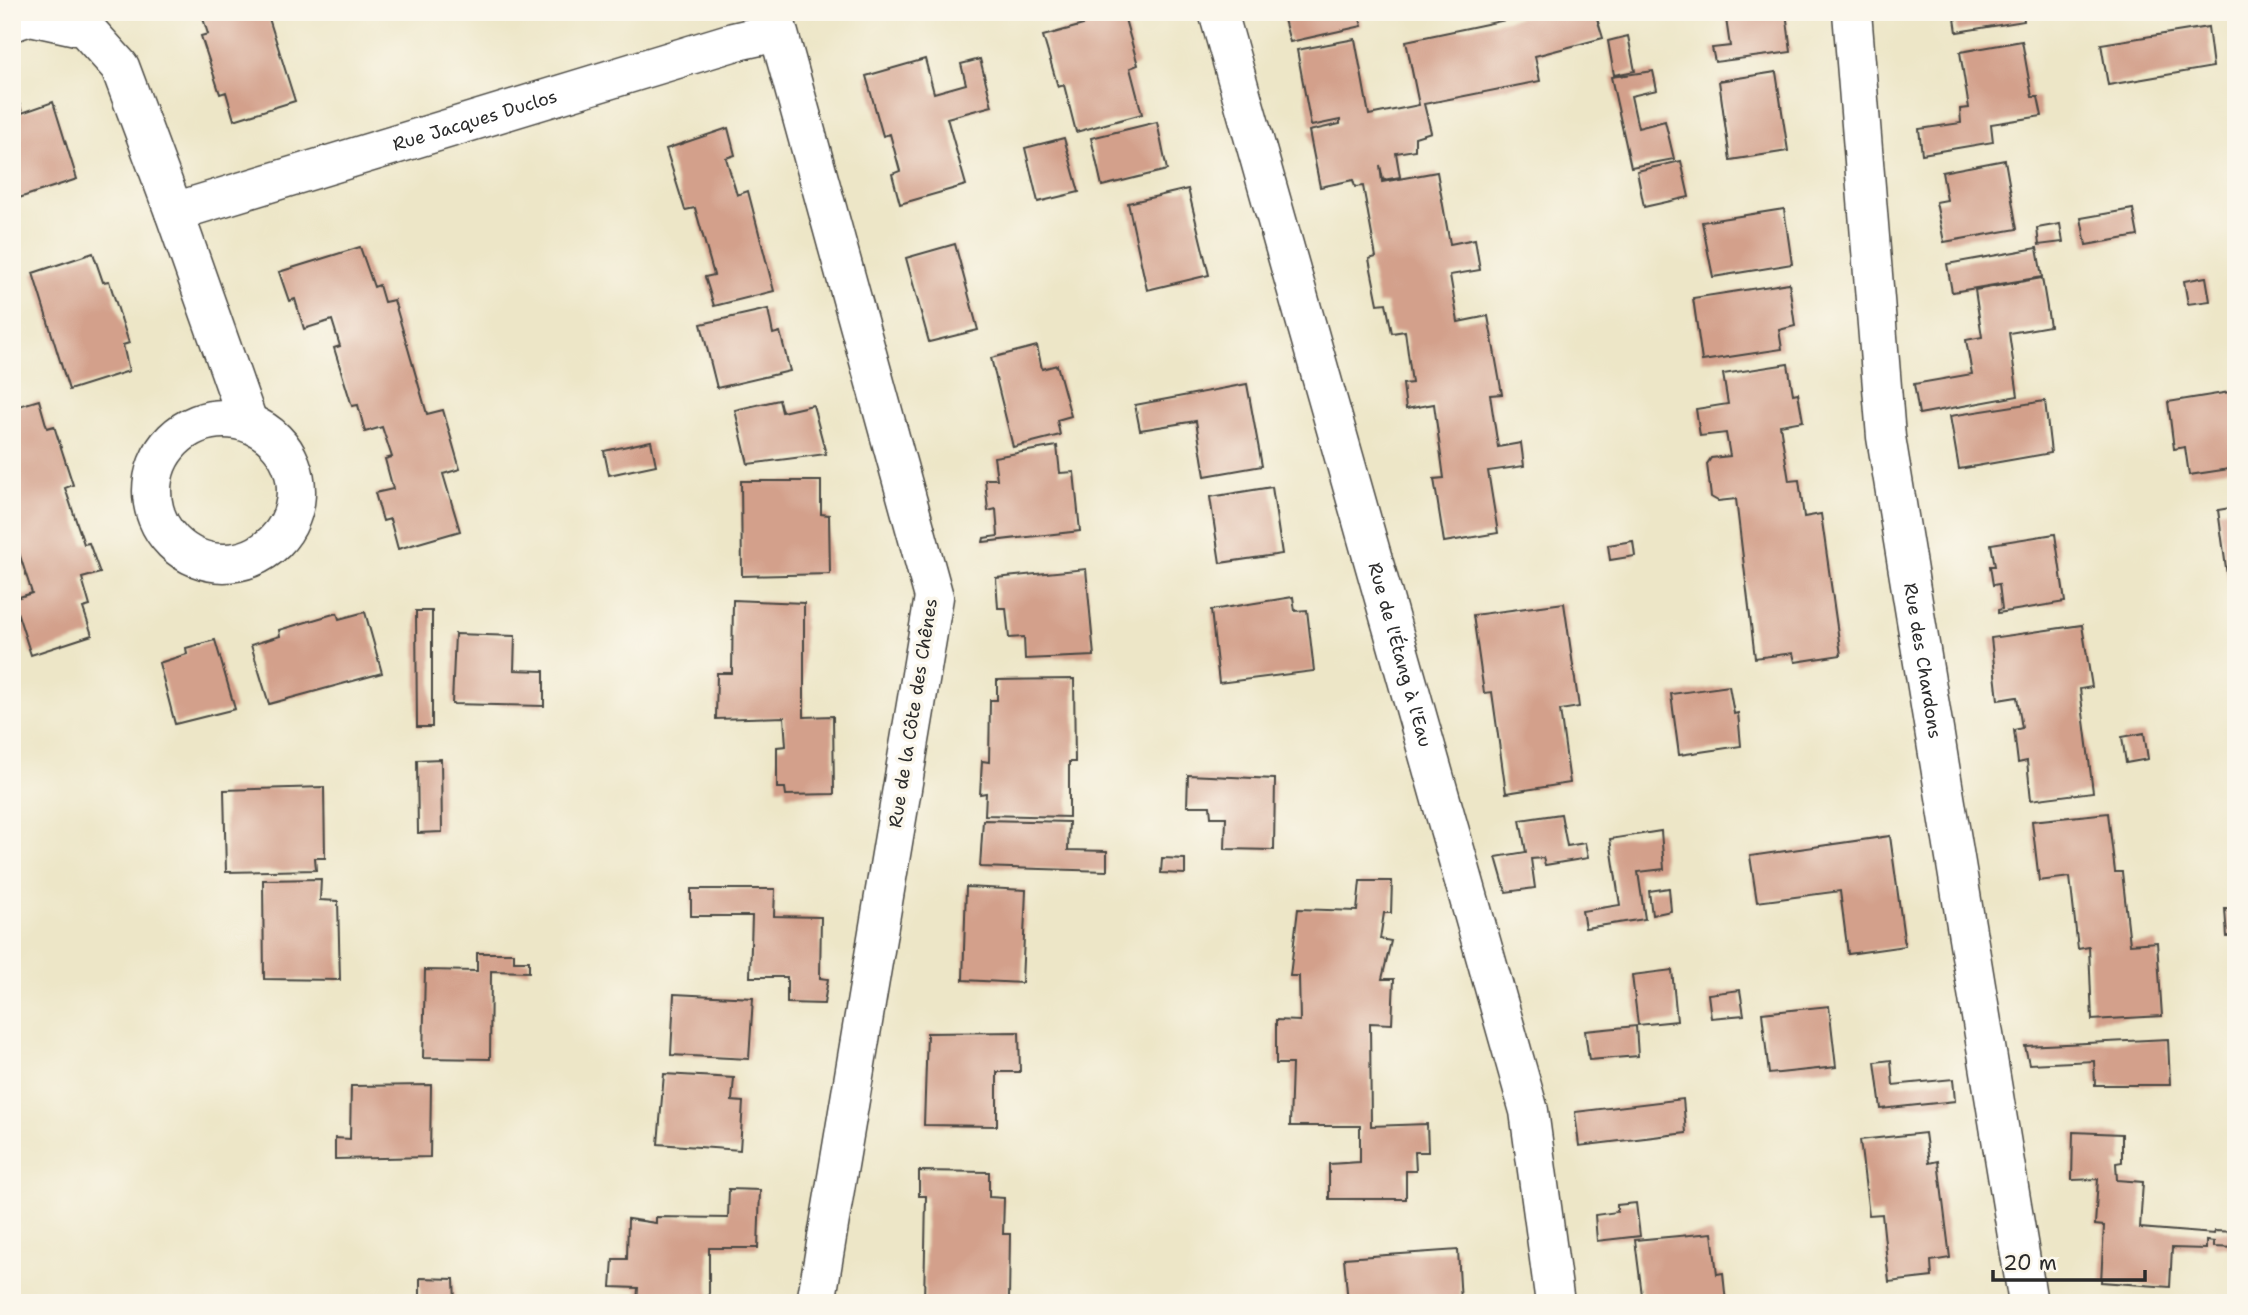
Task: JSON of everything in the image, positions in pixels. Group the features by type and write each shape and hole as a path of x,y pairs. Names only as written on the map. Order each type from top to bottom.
{"street":[{"name":"Rue de l'Étang à l'Eau","path":"1218,12 1529,1111 1555,1303"},
{"name":"Rue des Chardons","path":"1852,12 1886,437 2028,1303"},
{"path":"12,22 30,16 85,28 120,68 248,422"},
{"name":"Rue Jacques Duclos","path":"174,212 733,41 775,22"},
{"name":"Rue de la Côte des Chênes","path":"775,22 934,597 816,1303"}],"building":[{"path":"201,12 267,12 295,101 234,120 226,92 220,94 201,36 208,34"},
{"path":"1087,12 1123,12 1138,65 1130,68 1142,114 1076,132 1064,85 1058,87 1043,36 1083,25 1080,15"},
{"path":"1282,12 1358,12 1362,26 1290,42"},
{"path":"1544,12 1595,12 1603,38 1535,56 1540,81 1424,104 1431,132 1415,137 1415,150 1396,153 1400,177 1383,180 1380,165 1382,182 1437,172 1450,244 1475,239 1480,270 1450,275 1458,322 1488,316 1502,394 1490,395 1498,447 1521,443 1524,466 1488,471 1498,533 1444,542 1434,479 1444,478 1434,404 1406,409 1403,384 1412,383 1405,331 1392,333 1386,303 1378,304 1369,259 1376,257 1363,186 1355,187 1353,180 1320,187 1309,131 1340,124 1340,120 1311,126 1297,50 1355,39 1369,115 1419,105 1406,41"},
{"path":"1725,12 1786,12 1791,52 1715,62 1712,48 1730,46"},
{"path":"1954,12 2023,12 2024,21 1957,32"},
{"path":"2208,27 2213,67 2108,85 2101,44"},
{"path":"1628,36 1635,71 1614,75 1608,41"},
{"path":"2022,41 2032,97 2038,97 2042,116 1991,124 1993,142 1922,154 1919,129 1961,123 1960,109 1969,108 1960,52"},
{"path":"925,59 934,93 966,84 961,64 980,59 992,106 947,118 966,185 900,204 892,174 900,171 890,134 883,136 866,76"},
{"path":"1653,71 1657,90 1631,96 1638,128 1665,121 1674,159 1631,167 1611,77"},
{"path":"1776,72 1788,151 1730,160 1719,81"},
{"path":"53,102 77,179 19,198 12,181 12,108 20,105 22,113"},
{"path":"1157,122 1167,170 1102,186 1091,138"},
{"path":"728,128 735,155 726,158 737,195 748,191 774,291 714,306 705,277 714,275 695,208 685,210 666,149"},
{"path":"1064,138 1079,192 1038,202 1025,148"},
{"path":"2005,160 2017,229 1944,242 1936,202 1947,200 1942,172"},
{"path":"1681,161 1689,197 1644,207 1637,171"},
{"path":"1188,189 1209,275 1147,290 1128,203"},
{"path":"1784,209 1792,264 1713,277 1702,222"},
{"path":"2133,209 2138,236 2086,245 2081,218"},
{"path":"2060,224 2063,242 2039,245 2037,228"},
{"path":"955,244 978,330 929,342 906,258"},
{"path":"360,247 374,287 379,285 384,302 394,300 427,414 443,410 460,469 443,474 460,531 398,549 390,519 383,521 375,493 393,489 385,459 392,457 382,427 365,432 358,405 352,406 334,348 340,346 332,320 304,329 295,299 289,301 279,272"},
{"path":"2037,248 2042,277 1952,292 1947,264"},
{"path":"93,253 103,282 109,281 129,343 123,345 129,371 69,390 33,273"},
{"path":"2206,277 2210,301 2188,304 2184,281"},
{"path":"2042,278 2050,326 2009,333 2018,396 1919,414 1914,384 1972,374 1966,340 1982,337 1975,290"},
{"path":"1789,283 1795,326 1779,330 1782,349 1702,361 1693,298"},
{"path":"768,309 773,334 780,332 790,371 717,388 701,324"},
{"path":"1037,346 1042,369 1057,365 1071,416 1057,420 1060,435 1013,447 991,358"},
{"path":"1788,364 1793,394 1798,393 1803,421 1780,425 1789,481 1799,480 1804,517 1821,514 1841,655 1795,662 1793,653 1755,658 1736,499 1718,501 1711,497 1707,464 1711,458 1730,456 1726,433 1700,436 1696,409 1728,404 1723,374"},
{"path":"1247,384 1262,466 1205,476 1196,421 1140,430 1135,405"},
{"path":"2236,391 2236,468 2189,475 2185,447 2174,449 2168,402"},
{"path":"39,400 47,428 54,426 73,485 65,488 84,544 89,543 100,573 82,578 90,606 83,608 92,635 31,655 13,599 32,593 12,531 12,408"},
{"path":"779,400 782,412 813,405 826,454 748,464 735,410"},
{"path":"2045,401 2051,453 1959,469 1950,416"},
{"path":"651,441 656,465 609,475 604,451"},
{"path":"1057,446 1060,473 1074,472 1080,531 983,542 984,538 998,536 996,509 988,511 985,479 997,479 994,457"},
{"path":"741,481 821,481 821,514 829,515 830,574 742,576"},
{"path":"1272,487 1282,554 1220,563 1210,497"},
{"path":"2236,507 2236,603 2231,604 2218,510"},
{"path":"2055,534 2065,602 1998,613 1998,610 2002,609 1999,584 1993,585 1990,566 1995,566 1991,544"},
{"path":"1633,541 1635,556 1610,560 1608,545"},
{"path":"1086,569 1094,656 1025,659 1024,637 1009,638 1006,608 998,608 996,578"},
{"path":"1293,597 1295,611 1307,610 1314,671 1219,683 1211,610"},
{"path":"733,600 804,603 804,717 833,716 834,794 786,795 785,788 777,788 777,747 786,746 784,717 716,719 717,673 732,673"},
{"path":"1564,603 1579,707 1560,710 1570,783 1506,793 1492,692 1484,693 1473,615"},
{"path":"416,611 432,611 432,727 417,727"},
{"path":"365,612 382,673 269,704 251,645 280,636 279,630 337,613 339,619"},
{"path":"2082,625 2092,687 2080,689 2093,792 2031,800 2027,761 2018,763 2014,730 2022,728 2017,697 1998,700 1991,638"},
{"path":"455,634 515,636 514,670 544,671 544,706 452,704"},
{"path":"215,640 235,709 175,724 159,663 187,654 186,648"},
{"path":"1074,679 1075,762 1069,762 1069,817 985,815 986,793 980,794 982,761 989,762 990,700 997,700 997,680"},
{"path":"1729,686 1734,714 1738,713 1741,746 1679,755 1671,694"},
{"path":"2144,733 2148,759 2126,763 2122,737"},
{"path":"441,759 442,832 418,833 417,760"},
{"path":"1188,775 1275,779 1274,850 1225,849 1226,817 1211,817 1210,806 1187,806"},
{"path":"324,787 325,858 315,858 316,870 226,872 224,790"},
{"path":"2108,813 2115,872 2122,872 2130,944 2157,942 2162,1016 2092,1020 2089,947 2078,949 2070,877 2039,881 2032,821"},
{"path":"1561,814 1567,846 1585,843 1588,858 1545,865 1543,858 1531,859 1535,888 1506,892 1496,857 1526,852 1520,820"},
{"path":"983,820 1069,822 1068,850 1107,851 1107,871 980,867"},
{"path":"1661,831 1664,869 1638,872 1645,919 1585,928 1582,911 1620,905 1610,839"},
{"path":"1890,836 1905,946 1848,954 1840,891 1757,902 1750,856"},
{"path":"1162,858 1185,859 1185,874 1161,873"},
{"path":"321,879 320,900 338,901 340,980 264,979 263,880"},
{"path":"1360,881 1392,881 1391,913 1384,913 1380,939 1391,941 1382,979 1394,979 1392,1024 1370,1023 1371,1126 1427,1124 1428,1152 1415,1152 1416,1171 1406,1171 1406,1199 1329,1199 1329,1164 1360,1162 1360,1126 1290,1126 1292,1064 1276,1064 1276,1020 1300,1021 1299,976 1290,976 1298,909 1357,911"},
{"path":"966,887 1026,890 1022,983 963,980"},
{"path":"1669,888 1671,911 1652,915 1649,891"},
{"path":"691,889 775,889 774,916 821,917 820,978 828,979 824,1004 787,1003 787,977 750,977 752,916 691,916"},
{"path":"2225,909 2236,909 2236,936 2227,937"},
{"path":"477,953 514,953 514,961 529,961 529,972 491,971 490,1059 423,1058 425,970 477,971"},
{"path":"1672,970 1677,1021 1638,1025 1632,975"},
{"path":"1740,990 1744,1015 1711,1018 1708,994"},
{"path":"674,994 753,998 749,1059 671,1055"},
{"path":"1829,1006 1836,1067 1769,1074 1762,1013"},
{"path":"1636,1026 1638,1056 1589,1060 1585,1031"},
{"path":"1019,1032 1020,1072 997,1072 997,1126 924,1125 927,1033"},
{"path":"2168,1039 2170,1085 2095,1085 2094,1061 2029,1064 2025,1046"},
{"path":"1891,1060 1893,1085 1953,1079 1955,1101 1881,1109 1875,1062"},
{"path":"664,1074 734,1078 732,1101 743,1102 740,1150 658,1144"},
{"path":"431,1085 430,1157 335,1159 335,1138 350,1139 351,1086"},
{"path":"1683,1099 1686,1133 1579,1146 1575,1112"},
{"path":"2073,1132 2122,1134 2122,1162 2116,1163 2117,1180 2143,1182 2140,1228 2214,1234 2215,1231 2236,1232 2236,1248 2214,1247 2214,1242 2206,1241 2206,1249 2172,1248 2170,1287 2101,1282 2104,1226 2095,1225 2098,1179 2072,1180"},
{"path":"1925,1133 1929,1163 1938,1161 1950,1258 1931,1261 1932,1277 1889,1282 1882,1214 1869,1215 1860,1140"},
{"path":"919,1171 989,1172 989,1197 1004,1198 1003,1234 1010,1234 1009,1300 924,1303 926,1196 919,1196"},
{"path":"729,1189 760,1190 758,1248 709,1248 709,1303 637,1303 638,1288 611,1287 613,1259 627,1259 628,1219 656,1223 656,1217 728,1218"},
{"path":"1636,1203 1640,1236 1597,1241 1595,1215 1617,1212 1617,1205"},
{"path":"1712,1233 1717,1274 1723,1273 1726,1303 1643,1303 1635,1240"},
{"path":"1458,1250 1461,1303 1348,1303 1344,1258"},
{"path":"420,1278 454,1279 455,1303 420,1303"}]}
